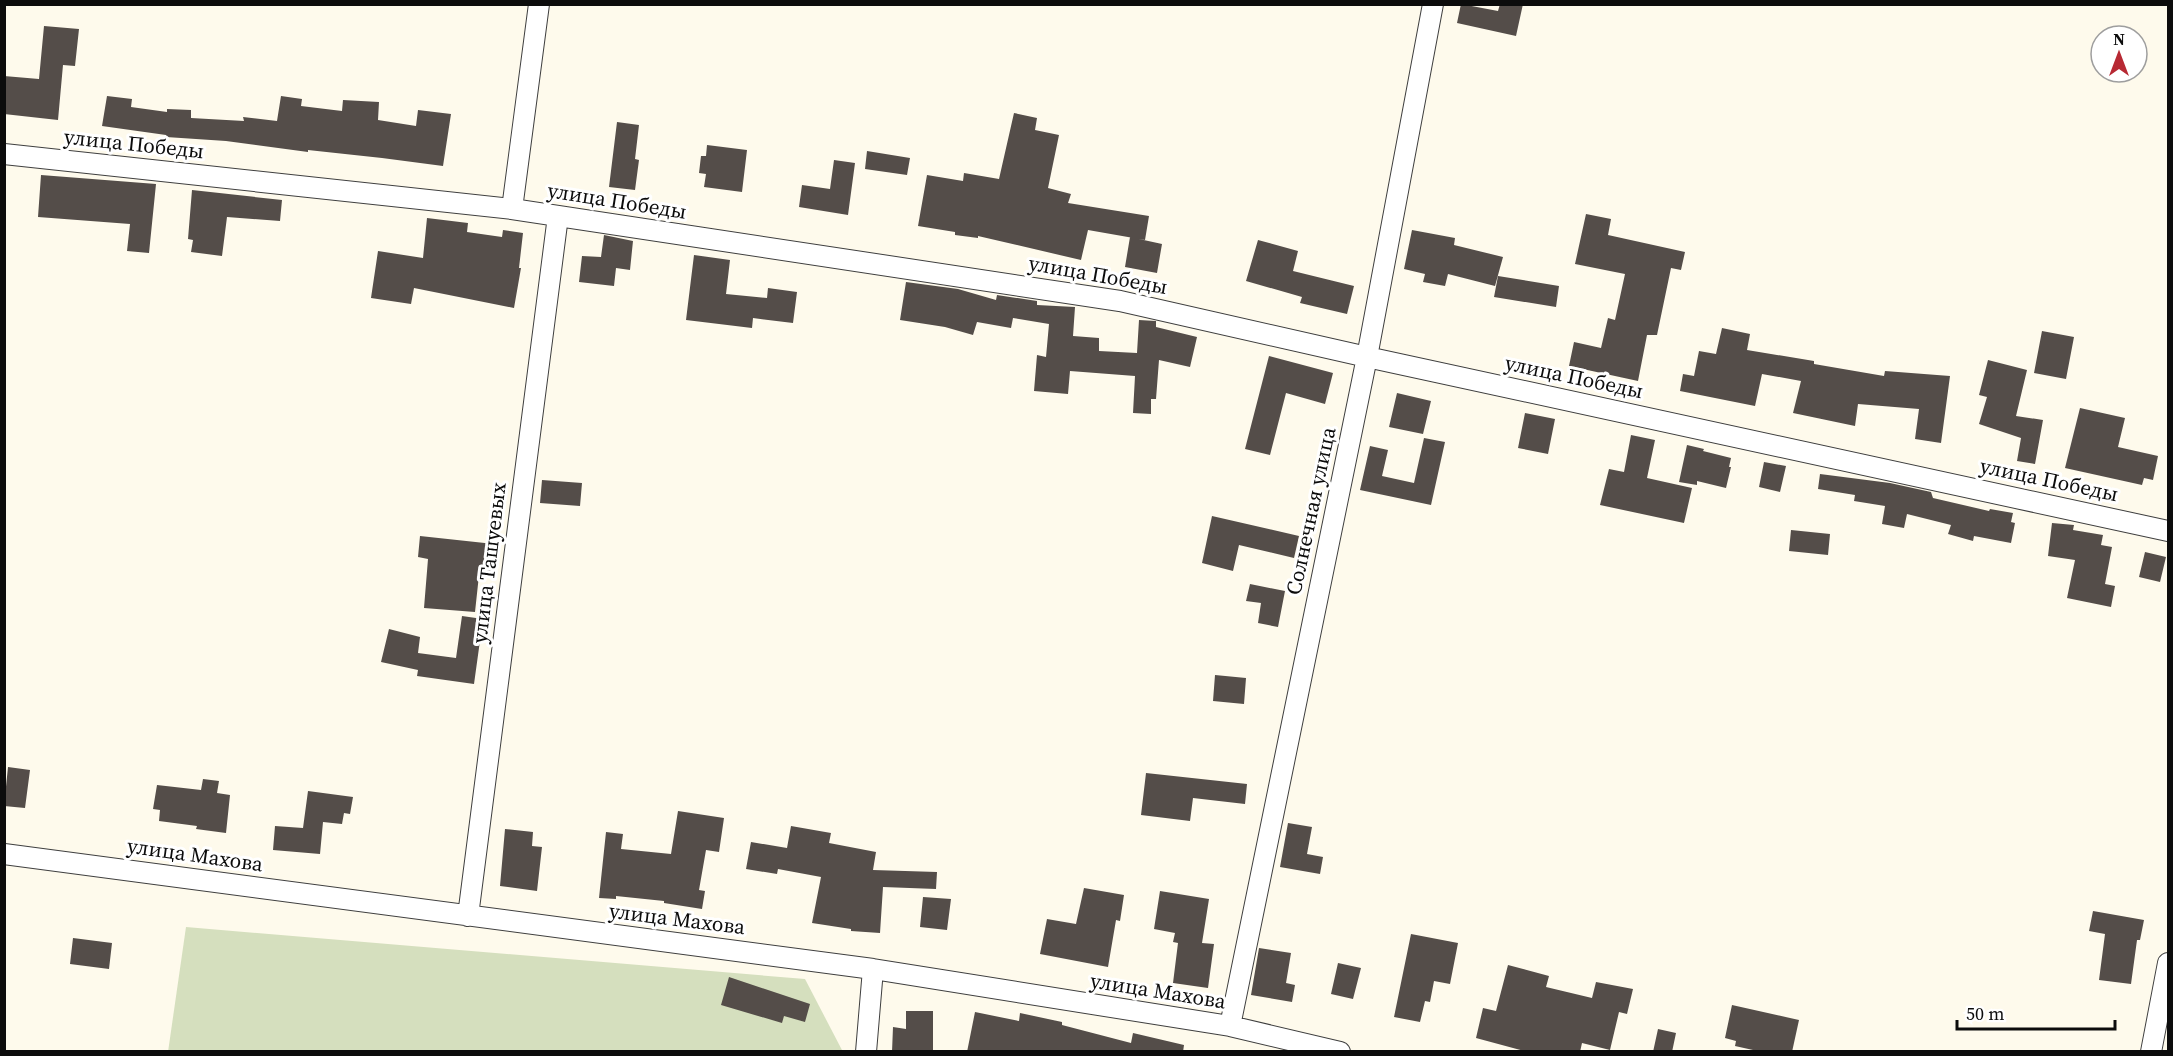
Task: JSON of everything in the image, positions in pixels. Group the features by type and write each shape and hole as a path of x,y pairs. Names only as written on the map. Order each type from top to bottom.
{"street":[{"path":"512,209 539,4"},
{"name":"Солнечная улица","path":"1230,1026 1367,357 1433,4"},
{"name":"улица Победы","path":"4,154 512,209 1120,301 1367,357 2169,531"},
{"name":"улица Ташуевых","path":"468,916 558,216"},
{"name":"улица Махова","path":"4,854 873,969 1230,1026 1340,1052"},
{"path":"2151,1052 2169,963"},
{"path":"866,1052 873,969"}],"green space":[{"path":"186,927 805,979 843,1052 168,1052"}],"building":[{"path":"1461,4 1498,11 1500,4 1523,4 1516,36 1457,23"},
{"path":"44,26 79,29 75,66 63,65 58,120 4,114 4,76 39,79"},
{"path":"107,96 132,99 131,107 167,112 167,109 191,110 191,118 244,121 243,117 277,121 281,96 302,99 301,106 342,111 343,100 379,102 378,120 416,126 418,110 451,114 443,166 226,141 166,137 166,135 102,126"},
{"path":"1014,113 1037,118 1035,130 1059,135 1048,188 1071,194 1068,203 1149,216 1145,240 1088,230 1081,260 978,236 978,238 955,235 955,232 918,226 927,175 963,181 964,173 999,179"},
{"path":"617,122 639,125 635,159 639,160 635,190 609,187"},
{"path":"707,145 747,150 742,192 704,187 706,174 699,173 701,156 706,156"},
{"path":"867,151 910,158 907,175 865,169"},
{"path":"834,160 855,163 848,215 799,207 802,185 830,189"},
{"path":"41,175 156,184 149,253 127,251 130,224 38,217"},
{"path":"192,190 282,200 280,221 227,217 222,256 191,252 193,240 188,239"},
{"path":"1586,214 1611,219 1608,235 1685,252 1681,270 1671,268 1657,335 1647,335 1638,381 1569,366 1574,342 1601,348 1608,318 1615,320 1625,274 1575,264"},
{"path":"427,218 468,223 467,232 502,237 503,230 523,233 519,268 521,268 514,308 414,288 411,304 371,298 378,251 423,258"},
{"path":"1412,230 1455,238 1454,245 1503,257 1495,286 1448,274 1445,286 1423,282 1425,274 1404,269"},
{"path":"604,235 633,241 630,270 616,268 614,286 579,282 582,256 601,257"},
{"path":"1130,237 1162,244 1157,273 1125,267"},
{"path":"1258,240 1298,251 1293,271 1354,286 1347,314 1300,303 1302,297 1246,281"},
{"path":"694,255 730,260 726,294 767,298 768,288 797,292 793,323 753,318 752,328 686,320"},
{"path":"1498,276 1559,286 1556,307 1494,297"},
{"path":"906,282 958,289 996,300 997,295 1037,301 1037,305 1075,307 1073,336 1099,338 1099,351 1137,353 1139,320 1156,321 1156,327 1197,337 1190,367 1159,360 1156,399 1151,399 1151,414 1133,413 1135,376 1070,371 1068,394 1034,391 1037,355 1046,357 1049,324 1013,318 1011,328 977,322 973,335 945,327 900,320"},
{"path":"1722,328 1750,334 1747,350 1884,376 1885,371 1950,376 1941,443 1915,439 1919,409 1858,404 1855,426 1793,413 1801,381 1762,374 1755,406 1680,391 1683,374 1694,376 1699,351 1716,354"},
{"path":"2042,331 2074,337 2066,379 2034,373"},
{"path":"1269,356 1333,373 1325,404 1286,393 1270,455 1245,449"},
{"path":"1988,360 2027,370 2016,416 2043,420 2035,464 2017,461 2021,438 1979,424 1987,397 1979,395"},
{"path":"1397,393 1431,401 1423,434 1389,427"},
{"path":"2080,408 2125,418 2118,447 2158,456 2153,480 2144,478 2142,485 2065,468"},
{"path":"1525,413 1555,419 1548,454 1518,448"},
{"path":"1631,435 1655,440 1647,478 1692,488 1684,523 1600,505 1609,469 1624,472"},
{"path":"1424,438 1445,442 1431,505 1360,490 1370,446 1388,450 1382,476 1414,483"},
{"path":"1687,445 1731,458 1726,488 1697,481 1697,485 1679,482"},
{"path":"1764,462 1786,466 1780,492 1759,487"},
{"path":"1820,474 1890,483 1931,492 1933,498 1989,511 1990,509 2013,513 2011,522 2015,523 2011,543 1974,536 1973,541 1948,534 1951,525 1907,514 1904,528 1882,524 1885,506 1854,501 1855,495 1818,489"},
{"path":"542,480 582,483 580,506 540,503"},
{"path":"1212,516 1299,536 1294,558 1239,545 1233,571 1202,563"},
{"path":"2052,523 2074,525 2073,530 2103,535 2101,545 2112,547 2105,584 2115,586 2111,607 2067,598 2075,560 2048,556"},
{"path":"1791,530 1830,534 1828,555 1789,551"},
{"path":"420,536 494,544 490,576 479,575 475,612 424,608 428,559 418,557"},
{"path":"2145,552 2166,557 2160,582 2139,577"},
{"path":"1250,584 1285,591 1278,627 1258,623 1261,603 1246,601"},
{"path":"462,616 483,619 474,684 417,676 418,670 381,662 389,629 420,637 418,653 456,658"},
{"path":"1215,675 1246,678 1244,704 1213,701"},
{"path":"8,767 30,770 25,808 4,806"},
{"path":"1146,773 1247,784 1245,804 1193,798 1190,821 1141,815"},
{"path":"203,779 219,781 217,793 230,795 226,833 159,821 160,810 153,809 157,785 201,790"},
{"path":"308,791 353,797 350,814 344,813 342,824 323,822 320,854 273,850 275,826 303,828"},
{"path":"678,811 724,818 719,852 706,850 699,890 705,891 702,909 664,903 664,901 616,896 616,899 599,898 606,832 623,834 621,849 671,854"},
{"path":"1288,823 1312,827 1307,854 1323,857 1320,874 1280,867"},
{"path":"791,826 831,833 829,843 876,852 873,870 937,872 936,889 883,887 880,933 851,931 851,929 812,923 821,877 778,869 777,874 746,869 751,842 787,848"},
{"path":"505,829 533,832 532,846 542,847 537,891 500,886"},
{"path":"1084,888 1124,895 1120,921 1116,920 1108,967 1040,954 1047,919 1076,924"},
{"path":"1160,891 1209,899 1202,943 1214,944 1208,988 1173,983 1178,943 1173,942 1175,933 1154,929"},
{"path":"923,897 951,899 947,930 920,927"},
{"path":"2093,911 2144,920 2140,940 2137,940 2131,984 2099,980 2105,934 2089,931"},
{"path":"1411,934 1458,943 1450,984 1434,981 1430,1002 1425,1001 1420,1022 1394,1017"},
{"path":"73,938 112,943 109,969 70,964"},
{"path":"1259,948 1291,953 1286,983 1295,985 1292,1002 1251,995"},
{"path":"1338,963 1361,968 1353,999 1331,994"},
{"path":"1508,965 1549,976 1546,987 1592,998 1596,982 1633,989 1627,1014 1619,1012 1610,1050 1582,1043 1580,1052 1528,1052 1476,1038 1483,1008 1496,1011"},
{"path":"729,977 810,1004 805,1022 784,1016 782,1023 721,1005"},
{"path":"1732,1005 1799,1020 1792,1052 1762,1052 1735,1046 1736,1041 1725,1038"},
{"path":"906,1011 933,1011 933,1052 892,1052 893,1027 906,1029"},
{"path":"975,1012 1019,1021 1020,1013 1062,1022 1062,1025 1131,1043 1133,1033 1184,1045 1183,1052 967,1052"},
{"path":"1658,1029 1676,1033 1672,1052 1653,1052"}]}
